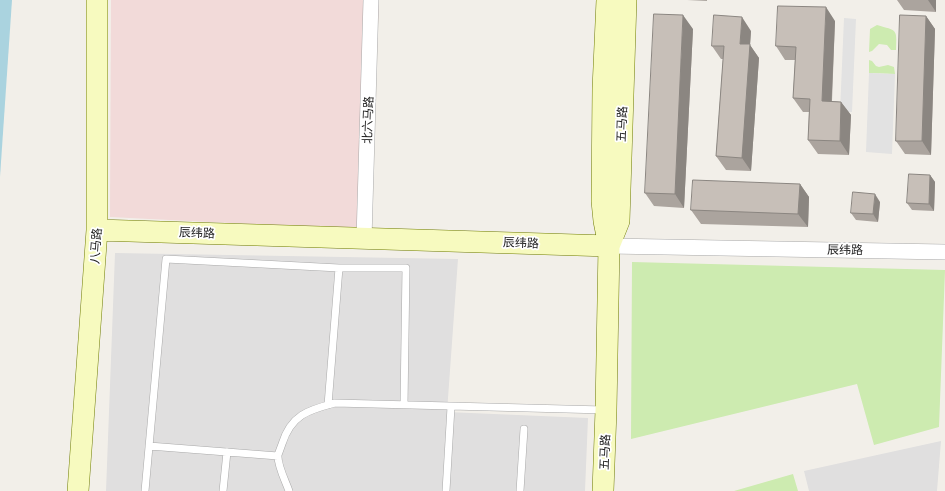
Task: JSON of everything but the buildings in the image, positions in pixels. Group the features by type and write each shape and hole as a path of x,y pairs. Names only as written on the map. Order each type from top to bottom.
{"street":[{"name":"八马路","path":"78,491 98,230 97,0"},
{"name":"北六马路","path":"364,239 371,0"},
{"name":"五马路","path":"603,491 609,246 602,201 603,89 607,0"},
{"name":"五马路","path":"609,246 619,221 626,0"},
{"name":"辰纬路","path":"98,230 609,246 945,252"}],"lane":[{"path":"145,491 166,259 339,268 406,268 404,405"},
{"path":"328,405 339,268"},
{"path":"289,491 278,456 285,434 294,420 316,408 335,403 606,410"},
{"path":"446,491 452,407"},
{"path":"520,491 524,429"},
{"path":"150,446 278,456"},
{"path":"224,491 227,452"}],"shaded area":[{"path":"111,0 379,0 370,230 110,217"},
{"path":"844,18 856,19 852,112 840,112"},
{"path":"869,73 895,74 892,154 866,152"},
{"path":"115,253 458,259 447,412 588,418 585,491 106,491"},
{"path":"941,441 937,491 809,491 804,471"}],"green space":[{"path":"877,25 889,28 896,34 896,50 891,50 887,45 879,44 869,52 870,29"},
{"path":"869,60 879,67 888,65 894,67 895,74 869,73"},
{"path":"632,262 945,270 939,427 874,445 857,384 631,439"},
{"path":"793,474 798,491 734,491"}],"water":[{"path":"0,0 12,0 0,177"}]}
